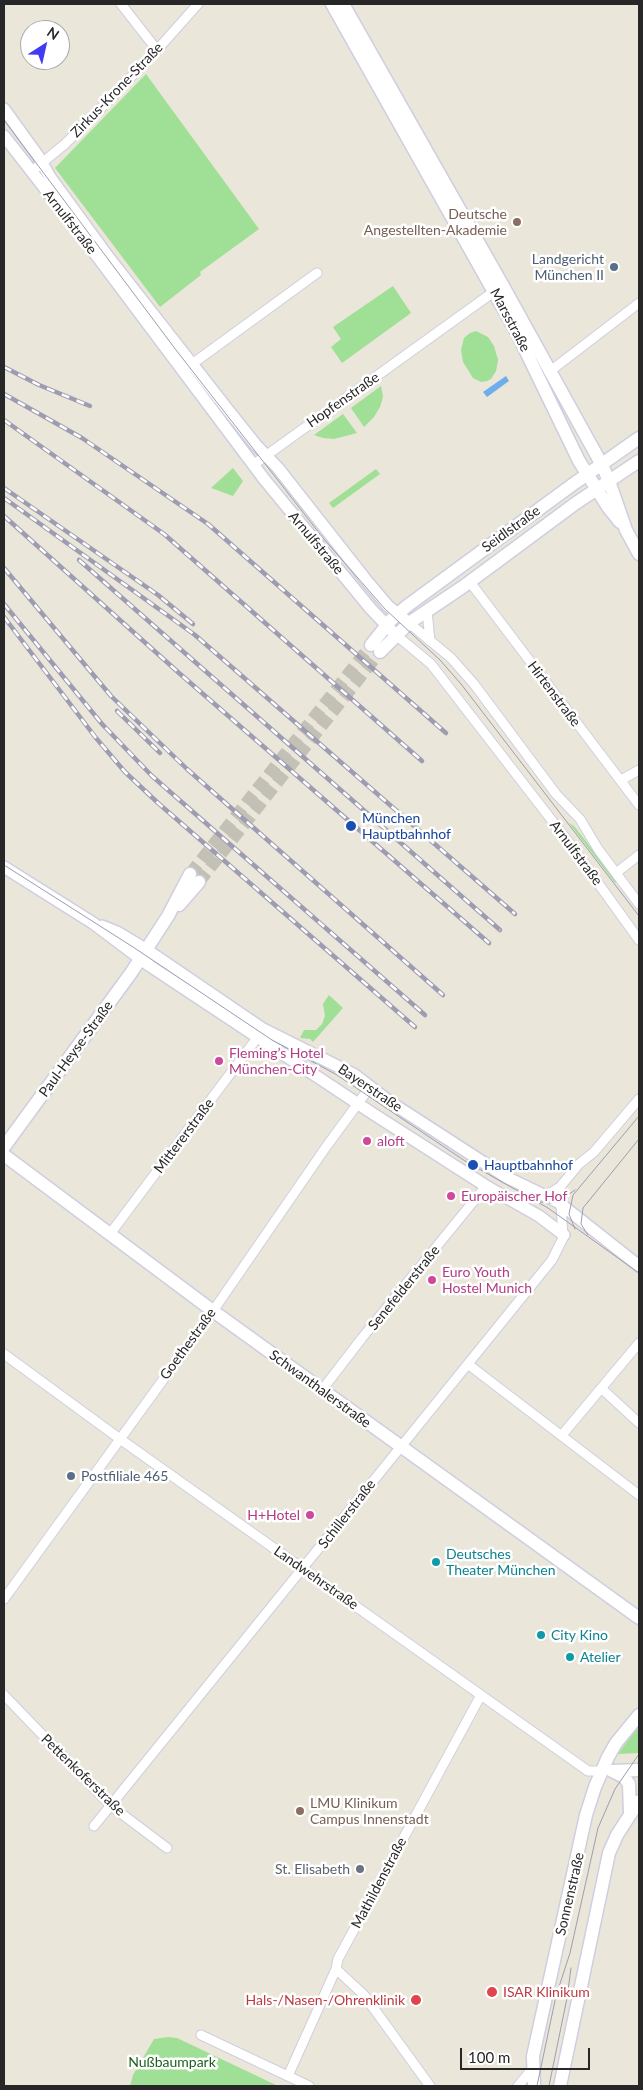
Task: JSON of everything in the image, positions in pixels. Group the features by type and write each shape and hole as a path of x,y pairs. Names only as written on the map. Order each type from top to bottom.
{"main road":[{"name":"Marsstraße","path":"332,4 397,107"},
{"name":"Marsstraße","path":"343,4 397,107 602,465 626,530 639,554"},
{"name":"Marsstraße","path":"499,288 576,456 608,507 626,530"},
{"name":"Seidlstraße","path":"391,630 397,614 639,438"},
{"name":"Seidlstraße","path":"391,630 409,623 427,612 596,489 639,461"},
{"path":"376,648 391,630"},
{"name":"Paul-Heyse-Straße","path":"4,1146 144,955 168,916 195,878"},
{"name":"Schwanthalerstraße","path":"4,1155 400,1447 639,1618"},
{"name":"Sonnenstraße","path":"534,2086 533,2056 586,1814 606,1771 616,1743 639,1715"},
{"name":"Landwehrstraße","path":"606,1771 639,1770"},
{"path":"606,1771 624,1777 628,1782 630,1813"},
{"name":"Sonnenstraße","path":"560,2086 609,1853 639,1800"}],"street":[{"path":"121,4 158,50"},
{"name":"Zirkus-Krone-Straße","path":"31,172 89,120 158,50 198,4"},
{"name":"Arnulfstraße","path":"4,109 50,177 109,258 228,410 278,468 366,580 397,614 451,658 474,684 556,794 580,819 598,849 639,904"},
{"name":"Arnulfstraße","path":"4,136 70,220 254,465 391,630 432,664 567,840 639,940"},
{"path":"182,371 317,273"},
{"name":"Hopfenstraße","path":"254,465 499,288"},
{"path":"549,372 639,302"},
{"name":"Hirtenstraße","path":"470,582 578,727 639,805"},
{"path":"427,612 430,641"},
{"path":"621,780 639,770"},
{"path":"616,873 639,855"},
{"name":"Bayerstraße","path":"4,867 93,924 117,932 144,955 257,1038 486,1186 539,1216 564,1235"},
{"name":"Bayerstraße","path":"144,955 263,1029 348,1070 370,1087 506,1177 561,1204 639,1266"},
{"name":"Mittererstraße","path":"110,1234 257,1038"},
{"name":"Goethestraße","path":"4,1599 213,1310 370,1087"},
{"path":"544,1194 560,1187 579,1164 594,1152 639,1100"},
{"name":"Senefelderstraße","path":"322,1390 486,1186"},
{"path":"560,1187 561,1218 564,1235"},
{"name":"Schillerstraße","path":"94,1826 304,1569 400,1447 469,1365 552,1260 564,1235"},
{"path":"562,1435 639,1344"},
{"name":"Landwehrstraße","path":"4,1354 120,1439 588,1771 606,1771"},
{"path":"469,1365 639,1495"},
{"path":"601,1388 639,1423"},
{"name":"Pettenkoferstraße","path":"4,1695 110,1805 167,1848"},
{"name":"Mathildenstraße","path":"288,2076 336,1969 338,1959 481,1695"},
{"path":"336,1969 364,1995 430,2086"},
{"path":"201,2035 309,2086"},
{"path":"518,2086 533,2068"}],"green space":[{"path":"146,74 259,229 200,272 201,275 160,307 55,168"},
{"path":"393,286 411,313 342,363 331,347 341,339 333,327"},
{"path":"476,331 488,337 494,346 498,360 496,371 491,379 481,382 473,378 463,362 461,350 464,338"},
{"path":"381,386 383,397 380,407 374,417 364,427 351,408"},
{"path":"343,414 357,433 334,439 314,435"},
{"path":"233,468 243,481 233,496 211,488"},
{"path":"376,469 380,474 333,508 329,503"},
{"path":"569,823 574,826 610,872 619,880 615,883"},
{"path":"329,995 343,1008 313,1042 310,1039 300,1038 304,1030 316,1030 322,1024 325,1016 323,1004"},
{"path":"639,1726 639,1753 618,1754 625,1744"},
{"name":"Nußbaumpark","path":"177,2038 278,2086 130,2086 133,2075 154,2039"}],"water":[{"path":"506,376 509,381 487,397 483,392"}],"tunnel":[{"path":"190,874 371,645"},
{"path":"199,882 380,652"}],"tram line":[{"path":"4,120 176,350 323,538 385,609 440,660 461,684 639,916"},
{"path":"4,865 133,947 272,1040 337,1075 465,1161 548,1208 639,1273"},
{"path":"575,1229 569,1214 573,1195 639,1116"},
{"path":"588,1235 581,1224 583,1208 639,1139"},
{"path":"539,1202 558,1202 575,1190"},
{"path":"537,2086 556,1996 570,1953 598,1828 615,1789 639,1754"},
{"path":"549,2086 567,1998 571,1968"}],"railway":[{"path":"4,367 39,385 90,406"},
{"path":"4,394 82,438 208,524 446,733"},
{"path":"4,420 164,534 422,761"},
{"path":"4,488 158,595 193,624"},
{"path":"4,498 195,635 515,914"},
{"path":"4,516 179,673 489,943"},
{"path":"79,560 500,930"},
{"path":"4,568 111,696 187,769 443,995"},
{"path":"4,604 102,724 152,776 425,1015"},
{"path":"4,617 96,738 125,772 415,1027"},
{"path":"117,711 160,753"}],"place":[{"name":"Deutsche Angestellten-Akademie","path":"517,222"},
{"name":"Landgericht München II","path":"614,267"},
{"name":"München Hauptbahnhof","path":"351,826"},
{"name":"Fleming’s Hotel München-City","path":"219,1061"},
{"name":"aloft","path":"367,1141"},
{"name":"Hauptbahnhof","path":"473,1165"},
{"name":"Europäischer Hof","path":"451,1196"},
{"name":"Euro Youth Hostel Munich","path":"432,1280"},
{"name":"Postfiliale 465","path":"71,1476"},
{"name":"H+Hotel","path":"310,1515"},
{"name":"Deutsches Theater München","path":"436,1562"},
{"name":"City Kino","path":"541,1635"},
{"name":"Atelier","path":"570,1657"},
{"name":"LMU Klinikum Campus Innenstadt","path":"300,1811"},
{"name":"St. Elisabeth","path":"360,1869"},
{"name":"ISAR Klinikum","path":"492,1992"},
{"name":"Hals-/Nasen-/Ohrenklinik","path":"416,2000"}]}
